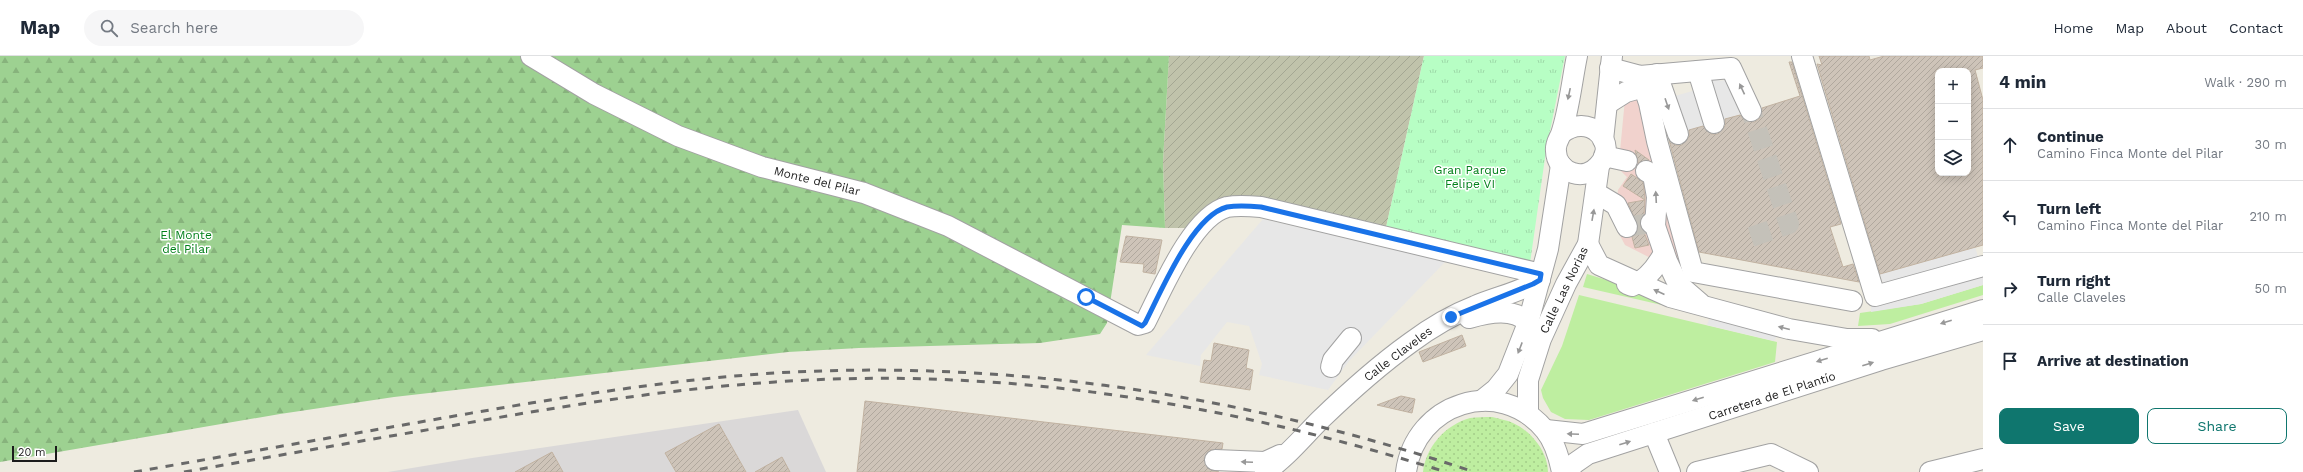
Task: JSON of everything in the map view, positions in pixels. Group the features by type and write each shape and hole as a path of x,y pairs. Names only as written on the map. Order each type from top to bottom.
{"street":[{"name":"Monte del Pilar","path":"531,56 594,94 678,136 762,167 864,193 906,208 955,229 1035,270 1046,278 1142,326 1145,323 1178,258 1205,221 1215,213 1226,208 1243,205 1261,207 1540,277"},
{"name":"Calle Las Norias","path":"1481,401 1496,389 1508,374 1528,323 1548,249 1561,165 1555,149 1561,134 1577,56"},
{"path":"1802,56 1875,296 1983,266"},
{"name":"Calle Las Norias","path":"1528,414 1528,380 1545,327 1588,244 1602,154 1611,62"},
{"path":"1611,62 1647,79 1678,134"},
{"path":"1606,104 1647,79 1698,71 1731,68 1751,111"},
{"path":"1698,71 1714,123"},
{"path":"1647,79 1693,272 1852,301"},
{"path":"1561,134 1568,128 1584,125 1595,130 1602,154 1594,170 1580,174 1572,173 1561,165"},
{"path":"1602,154 1627,161"},
{"name":"Carretera de El Plantío","path":"1646,171 1652,175 1657,197 1653,224 1664,253 1678,284 1704,308"},
{"path":"1596,193 1616,205 1627,227"},
{"name":"Carretera de El Plantío","path":"1588,244 1599,265 1670,297 1704,308 1804,332 1847,339 1892,339"},
{"path":"1634,281 1647,276 1664,253"},
{"name":"Carretera de El Plantío","path":"1566,284 1578,273 1585,272 1632,286 1634,281"},
{"name":"Calle Claveles","path":"1295,445 1357,385 1427,332 1461,312 1526,287 1540,277"},
{"name":"Carretera de El Plantío","path":"1546,430 1583,434 1983,310"},
{"path":"1427,332 1465,318 1498,313 1517,314 1524,317 1528,323"},
{"name":"Carretera de El Plantío","path":"1566,472 1575,463 1588,454 1881,360 1983,330"},
{"path":"1331,367 1333,360 1351,338"},
{"path":"1406,472 1408,457 1419,434 1436,417 1457,405 1481,401 1506,404 1528,414 1546,430 1558,452 1562,472"},
{"path":"1654,434 1670,472"},
{"path":"1215,460 1265,462 1274,459 1295,445"},
{"path":"1265,472 1281,461 1295,445"},
{"path":"1696,472 1771,454 1808,472"},
{"path":"1930,472 1983,459"}],"shaded area":[{"path":"1169,56 1424,56 1385,232 1251,200 1189,228 1165,228 1163,162"},
{"path":"1718,76 1720,81 1730,79 1741,114 1722,120 1707,80"},
{"path":"1696,90 1707,125 1687,131 1675,96"},
{"path":"1640,94 1684,275 1625,245 1614,224 1618,190 1627,177 1620,170 1619,162 1625,99"},
{"path":"1263,219 1446,261 1349,361 1328,390 1259,375 1262,364 1249,326 1227,322 1201,355 1200,366 1146,355"},
{"path":"1975,247 1979,260 1884,286 1880,274"},
{"path":"1983,273 1983,285 1921,304 1871,312 1871,302"},
{"path":"1711,314 1780,331 1774,341 1707,325"},
{"path":"798,410 826,472 388,472 472,458"}],"green space":[{"name":"El Monte del Pilar","path":"0,56 1169,56 1163,162 1165,228 1122,225 1107,323 1100,334 1040,343 859,348 788,352 394,397 280,414 0,462"},
{"name":"Gran Parque Felipe VI","path":"1424,56 1565,56 1546,151 1530,263 1385,232"},
{"path":"1587,274 1636,289 1697,313 1583,287"},
{"path":"1983,285 1983,295 1890,324 1858,326 1860,313 1921,304"},
{"path":"1579,295 1777,342 1775,362 1589,420 1565,419 1551,412 1543,398 1541,390 1562,346"},
{"path":"1492,417 1506,420 1526,431 1542,450 1548,472 1423,472 1428,454 1438,438 1445,432 1461,421 1470,418"}],"building":[{"path":"1819,56 1869,56 1870,60 1884,56 1983,56 1983,68 1975,70 1983,100 1983,245 1880,274 1817,64 1822,65"},
{"path":"1789,62 1792,62 1841,224 1830,227 1843,267 1853,264 1859,282 1699,252 1669,140 1675,145 1682,145 1689,137 1689,130 1703,126 1711,134 1718,134 1725,126 1725,119 1740,115 1745,121 1755,122 1761,117 1762,108 1800,96"},
{"path":"1635,150 1649,160 1638,163"},
{"path":"1631,174 1643,182 1645,200 1623,186"},
{"path":"1645,200 1644,214 1640,222 1649,245 1635,248 1632,237 1637,233 1638,227 1628,203"},
{"path":"1126,236 1162,240 1155,274 1143,272 1144,264 1120,262"},
{"path":"1462,335 1466,346 1423,362 1419,352"},
{"path":"1214,343 1249,350 1246,368 1253,370 1250,390 1200,382 1204,360 1211,361"},
{"path":"1401,396 1415,399 1412,413 1377,405"},
{"path":"865,401 1223,443 1222,449 1209,450 1204,459 1209,469 1219,472 857,472"},
{"path":"719,424 746,472 676,472 665,453"},
{"path":"552,452 563,472 515,472"},
{"path":"782,457 790,472 755,472"}],"tunnel":[{"path":"1751,111 1789,224 1751,237"},
{"path":"1627,227 1651,223"}],"railway":[{"path":"134,472 567,397 650,385 775,373 864,370 953,372 1041,378 1129,389 1216,404 1303,422 1389,445 1474,472"},
{"path":"184,472 536,411 615,399 735,385 861,378 946,380 1031,385 1115,395 1198,409 1281,427 1363,448 1446,472"}],"route":[{"path":"1086,297 1142,326 1145,323 1163,284 1178,258 1205,221 1215,213 1226,208 1243,205 1261,207 1541,274 1540,280 1533,284 1509,292 1451,317"}]}
